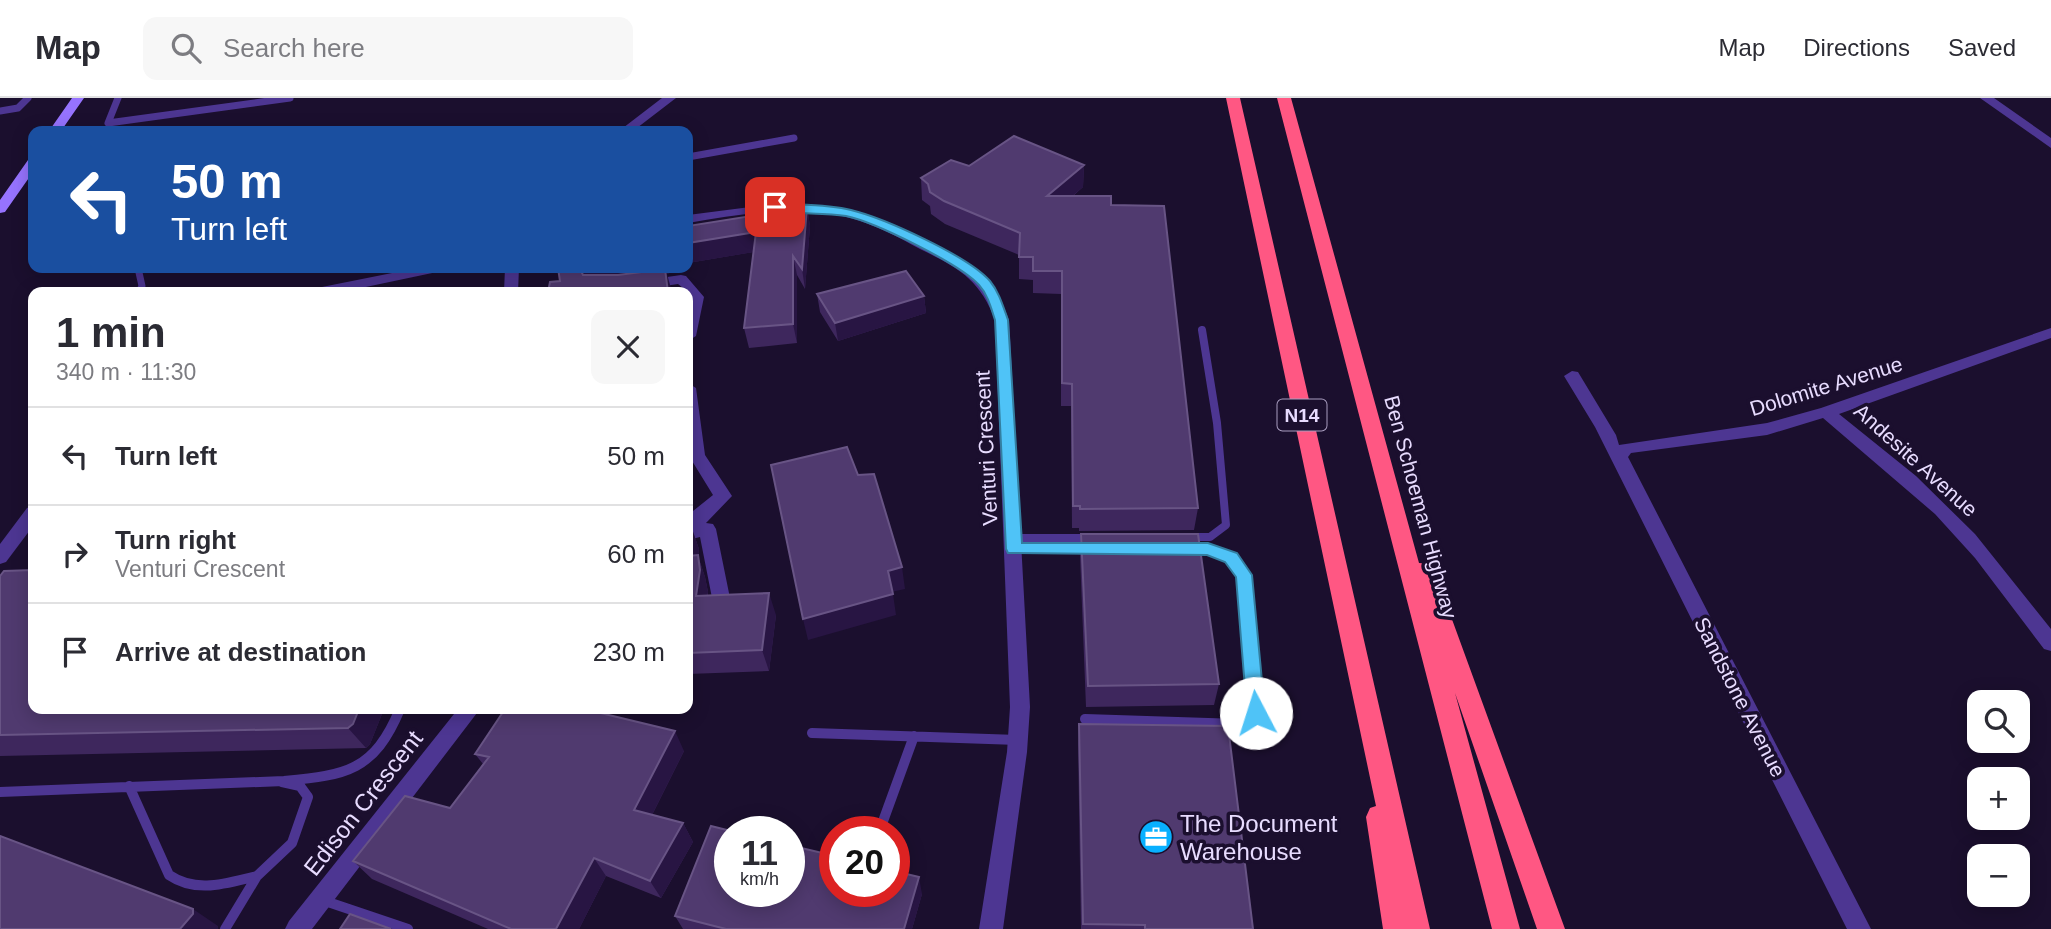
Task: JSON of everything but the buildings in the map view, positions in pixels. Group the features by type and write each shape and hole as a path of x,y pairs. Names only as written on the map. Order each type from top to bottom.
{"highway":[{"name":"N14","path":"1233,98 1416,929"},
{"name":"Ben Schoeman Highway","path":"1284,98 1506,929"},
{"path":"1352,348 1432,597 1551,929"},
{"path":"1373,732 1375,790 1397,929"}],"street":[{"path":"58,126 77,98"},
{"path":"632,126 670,98"},
{"path":"1986,98 2051,144"},
{"path":"0,209 28,170"},
{"name":"Venturi Crescent","path":"693,218 761,207 848,213 873,220 966,267 983,281 991,292 1002,320 1019,639 1018,740 991,929"},
{"path":"346,287 413,273"},
{"path":"629,287 681,279 688,287"},
{"path":"693,292 697,297 693,315"},
{"name":"Dolomite Avenue","path":"1641,445 1742,434 1826,412 2051,333"},
{"name":"Sandstone Avenue","path":"1572,376 1621,464 1859,929"},
{"name":"Andesite Avenue","path":"1826,412 1921,490 1956,525 1988,561 2051,643"},
{"path":"693,426 697,456 723,496 693,521"},
{"path":"1602,428 1612,439 1628,445 1641,445"},
{"path":"1621,464 1621,452 1641,445"},
{"path":"0,557 28,520"},
{"path":"693,532 707,529 722,603"},
{"name":"Edison Crescent","path":"297,929 466,714"}],"lane":[{"path":"0,111 18,107 27,98"},
{"path":"77,98 83,98"},
{"path":"118,98 108,123 290,98"},
{"path":"693,157 794,138"},
{"path":"1184,538 1210,537 1226,525 1217,423 1202,330"},
{"path":"1014,543 1105,538"},
{"path":"1014,543 1104,549"},
{"path":"1085,719 1238,724 1256,713 1244,575 1231,558 1208,549 1182,549"},
{"path":"0,792 273,780 327,775 364,763 376,754 389,735 398,714"},
{"path":"812,733 1018,740"},
{"path":"885,816 914,736"},
{"path":"225,929 257,876 292,843 308,797 300,786 273,780"},
{"path":"129,786 169,874 177,881 211,886 257,876"},
{"path":"321,899 408,929"}],"place":[{"name":"The Document Warehouse","path":"1156,837"}],"route":[{"path":"775,207 848,213 873,220 966,267 983,281 998,305 1002,320 1014,549 1208,549 1231,558 1244,575 1256,713"}]}
